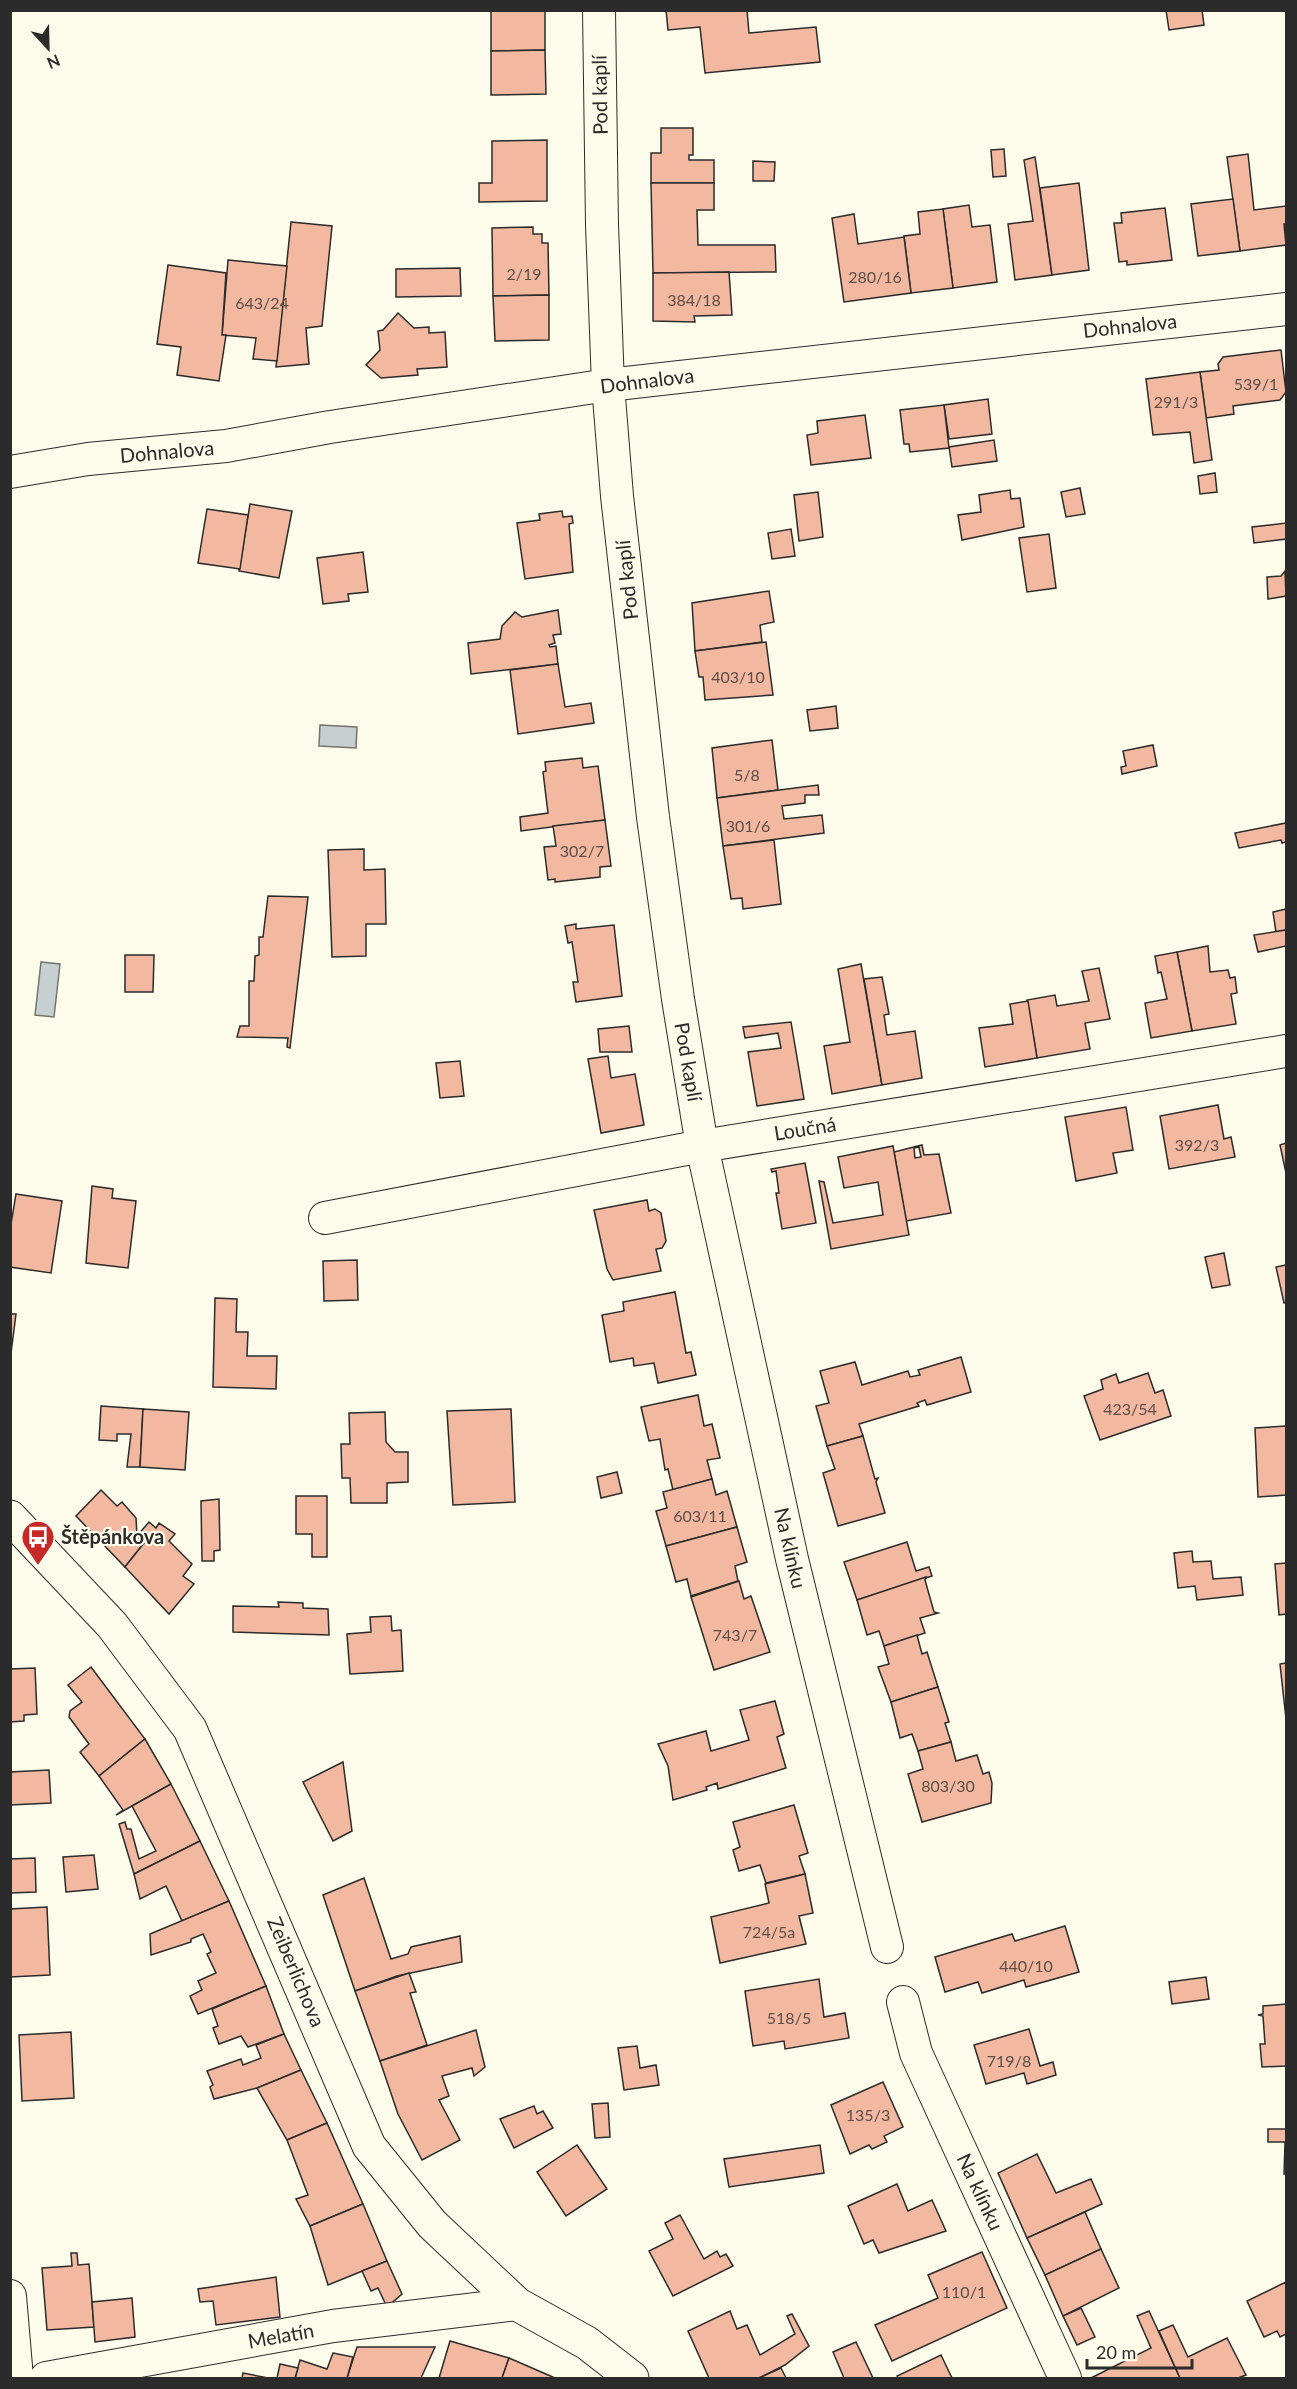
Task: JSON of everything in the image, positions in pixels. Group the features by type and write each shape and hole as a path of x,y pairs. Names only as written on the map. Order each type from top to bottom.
{"street":[{"name":"Pod kaplí","path":"599,10 602,225 608,385 617,496 653,818 678,999 702,1146"},
{"name":"Dohnalova","path":"10,472 88,459 226,446 608,385 1287,309"},
{"name":"Loučná","path":"325,1218 702,1146 1287,1051"},
{"name":"Na klínku","path":"702,1146 792,1559 887,1947"},
{"name":"Zeiberlichova","path":"10,1517 112,1625 190,1729 369,2146 432,2224 517,2304 587,2343 632,2379"},
{"name":"Na klínku","path":"903,2002 916,2053 1065,2379"},
{"path":"10,2296 17,2379"},
{"name":"Melatín","path":"46,2379 333,2326 517,2304"}],"shaded area":[{"path":"320,725 357,727 356,748 319,746"},
{"path":"41,962 60,964 54,1017 35,1015"}],"building":[{"path":"491,10 545,10 545,50 491,51"},
{"path":"666,10 747,10 749,33 816,27 820,62 705,73 700,27 668,30"},
{"path":"1166,10 1202,10 1204,25 1169,30"},
{"path":"545,50 546,94 491,95 491,51"},
{"path":"661,128 693,128 693,155 689,155 689,160 714,160 714,183 651,183 651,153 661,153"},
{"path":"547,140 547,201 479,202 479,183 492,183 492,141"},
{"path":"1004,149 1006,176 993,177 991,150"},
{"path":"1248,154 1254,210 1286,206 1286,224 1284,224 1286,245 1240,251 1227,157"},
{"path":"1035,157 1052,275 1015,280 1008,224 1033,221 1024,160"},
{"path":"753,161 775,162 774,181 753,181"},
{"path":"651,183 714,183 714,210 697,210 698,245 775,245 776,272 653,273"},
{"path":"1079,183 1089,270 1052,275 1040,188"},
{"path":"1233,199 1240,251 1198,256 1191,204"},
{"path":"969,205 972,227 990,225 997,282 953,288 943,209"},
{"path":"1165,208 1172,260 1127,265 1127,261 1119,262 1114,223 1122,223 1121,213"},
{"path":"943,209 953,288 911,293 904,236 920,234 918,212"},
{"path":"854,214 858,244 904,237 911,293 844,302 832,218"},
{"path":"291,222 332,226 322,326 306,328 309,364 276,367"},
{"path":"533,227 533,234 542,234 542,243 548,243 549,295 493,296 492,228"},
{"path":"228,260 287,266 277,361 253,359 256,338 222,335"},
{"path":"168,265 226,273 222,335 226,335 219,381 177,375 181,347 157,344"},
{"path":"460,268 461,296 396,297 396,269"},
{"path":"729,272 732,315 694,316 695,322 653,321 653,273"},
{"path":"549,295 549,340 495,341 493,296"},
{"path":"398,313 414,328 429,327 429,333 445,332 447,367 417,369 418,375 381,378 366,365 380,350 378,331 383,330"},
{"path":"1281,350 1286,392 1280,400 1233,406 1234,414 1206,418 1200,372 1219,370 1218,364 1223,357"},
{"path":"1200,372 1212,460 1194,463 1190,432 1153,435 1146,379"},
{"path":"988,399 992,434 949,439 944,405"},
{"path":"944,405 949,448 910,452 909,444 904,444 900,410"},
{"path":"865,415 871,458 811,465 807,435 818,433 817,421"},
{"path":"994,440 997,461 952,467 949,447"},
{"path":"1215,473 1217,492 1200,494 1198,476"},
{"path":"1080,488 1085,514 1066,517 1061,492"},
{"path":"1010,490 1011,499 1020,498 1024,527 962,540 958,515 981,512 979,495"},
{"path":"818,492 823,537 799,541 794,495"},
{"path":"250,504 292,511 279,578 239,571"},
{"path":"207,509 248,515 240,569 198,563"},
{"path":"562,511 563,517 572,516 573,523 569,524 573,572 525,579 517,523 540,520 539,514"},
{"path":"1286,523 1286,539 1254,543 1252,527"},
{"path":"791,529 795,556 772,559 768,533"},
{"path":"1049,534 1056,588 1027,592 1019,538"},
{"path":"363,552 368,592 348,594 349,601 323,604 317,558"},
{"path":"1285,571 1286,596 1268,599 1267,577 1281,576"},
{"path":"769,591 774,622 760,625 762,642 695,651 692,603"},
{"path":"558,610 561,634 553,635 555,643 549,645 550,647 556,646 558,664 471,674 468,643 500,639 502,626 515,612 522,617"},
{"path":"766,642 773,695 705,700 703,677 699,677 695,651"},
{"path":"558,664 565,707 591,703 594,723 518,734 510,670"},
{"path":"836,706 838,728 810,731 807,710"},
{"path":"772,740 778,790 717,798 712,748"},
{"path":"1153,745 1157,766 1122,774 1121,767 1126,766 1123,751"},
{"path":"582,758 583,768 598,766 605,820 521,831 520,817 548,813 543,772 546,771 545,762"},
{"path":"818,785 819,795 805,795 805,803 782,806 784,819 822,815 824,833 723,846 717,798"},
{"path":"605,820 611,866 600,867 600,877 555,882 555,879 548,880 544,847 556,846 553,826"},
{"path":"1286,823 1286,842 1282,843 1281,840 1239,848 1235,833"},
{"path":"774,840 781,904 743,909 742,898 731,899 723,846"},
{"path":"364,849 364,870 385,869 386,924 366,924 366,956 332,957 328,850"},
{"path":"268,896 308,897 290,1048 287,1047 288,1038 237,1037 240,1026 249,1026 249,981 254,981 255,956 259,955 259,937 263,937"},
{"path":"1286,909 1286,930 1276,932 1273,912"},
{"path":"576,924 576,929 614,925 622,996 576,1002 573,982 578,982 572,942 568,943 565,926"},
{"path":"1286,930 1286,946 1258,952 1254,935"},
{"path":"1208,946 1210,972 1228,970 1230,978 1235,977 1237,993 1231,994 1236,1024 1192,1031 1177,952"},
{"path":"1177,952 1192,1031 1151,1038 1145,1003 1167,999 1155,956"},
{"path":"125,955 154,955 153,992 125,992"},
{"path":"861,964 882,1085 832,1094 824,1046 850,1042 838,969"},
{"path":"1099,968 1110,1019 1085,1023 1090,1049 1037,1058 1027,1000 1055,995 1057,1006 1089,1001 1082,971"},
{"path":"882,977 889,1014 884,1015 887,1035 915,1031 922,1078 882,1085 864,979"},
{"path":"1028,1001 1037,1058 985,1067 979,1028 1013,1024 1010,1004"},
{"path":"791,1022 804,1099 757,1106 748,1052 781,1048 778,1033 745,1038 743,1027"},
{"path":"629,1026 632,1052 600,1052 598,1029"},
{"path":"608,1056 611,1078 635,1074 644,1125 601,1133 588,1059"},
{"path":"460,1061 464,1096 440,1098 436,1063"},
{"path":"1218,1105 1224,1139 1231,1137 1235,1157 1169,1169 1160,1116"},
{"path":"1126,1107 1133,1150 1113,1153 1117,1173 1076,1181 1065,1117"},
{"path":"1286,1143 1286,1173 1280,1145"},
{"path":"922,1145 924,1155 939,1154 951,1213 906,1221 894,1152","holes":["919,1147 921,1157 915,1158 914,1148"]},
{"path":"893,1146 909,1235 831,1249 819,1181 824,1182 833,1223 883,1215 878,1182 844,1188 838,1157"},
{"path":"805,1163 816,1223 782,1229 776,1193 779,1193 776,1171 772,1172 771,1169"},
{"path":"92,1186 113,1189 112,1198 136,1201 128,1268 86,1263"},
{"path":"16,1194 62,1201 51,1273 10,1267 10,1230"},
{"path":"647,1200 649,1211 655,1209 661,1213 666,1241 662,1248 656,1249 661,1271 613,1280 607,1269 594,1210"},
{"path":"1224,1253 1230,1285 1212,1288 1205,1257"},
{"path":"357,1260 358,1300 324,1301 323,1261"},
{"path":"1286,1265 1286,1303 1284,1303 1276,1267"},
{"path":"675,1292 686,1353 691,1352 696,1375 658,1383 654,1363 634,1366 633,1358 610,1362 602,1315 624,1311 623,1302"},
{"path":"215,1298 237,1299 236,1332 248,1332 247,1356 277,1356 276,1389 213,1387"},
{"path":"10,1314 16,1314 11,1353 10,1353"},
{"path":"961,1357 971,1392 927,1405 925,1400 917,1403 919,1406 859,1424 863,1436 827,1446 816,1406 829,1403 820,1371 855,1362 862,1385 908,1371 910,1377 920,1375 918,1370"},
{"path":"1148,1373 1155,1393 1163,1390 1171,1416 1100,1440 1084,1396 1103,1389 1101,1380 1116,1374 1119,1383"},
{"path":"698,1395 704,1426 712,1424 720,1458 707,1460 712,1479 673,1490 668,1469 665,1470 660,1439 649,1441 641,1407"},
{"path":"101,1406 143,1409 140,1467 127,1467 131,1434 117,1434 117,1441 99,1440"},
{"path":"143,1409 189,1412 185,1470 140,1467"},
{"path":"511,1409 515,1502 453,1505 447,1411"},
{"path":"385,1412 386,1442 395,1452 408,1452 408,1482 387,1483 387,1503 351,1503 350,1478 342,1478 341,1444 350,1444 349,1413"},
{"path":"1286,1426 1286,1495 1258,1497 1255,1428"},
{"path":"863,1436 875,1479 878,1478 876,1482 885,1513 838,1526 823,1473 835,1469 827,1446"},
{"path":"617,1472 622,1493 601,1498 597,1477"},
{"path":"712,1479 716,1495 727,1491 737,1527 666,1546 656,1511 667,1508 663,1492"},
{"path":"101,1490 117,1506 122,1502 136,1518 137,1536 144,1543 125,1567 76,1516"},
{"path":"296,1496 327,1496 327,1557 312,1557 312,1534 296,1534"},
{"path":"219,1499 220,1550 214,1551 214,1561 202,1561 201,1501"},
{"path":"149,1522 156,1528 159,1523 175,1534 169,1541 192,1564 183,1576 194,1584 169,1614 125,1567 144,1543 137,1536"},
{"path":"737,1527 747,1562 735,1566 738,1581 691,1596 687,1579 676,1582 666,1546"},
{"path":"907,1542 916,1571 929,1567 932,1576 857,1600 844,1562"},
{"path":"1192,1551 1193,1562 1211,1561 1213,1579 1241,1577 1243,1595 1197,1600 1195,1586 1178,1588 1174,1553"},
{"path":"1286,1563 1286,1614 1279,1615 1275,1564"},
{"path":"926,1577 934,1612 938,1613 920,1618 925,1633 884,1646 879,1631 867,1635 857,1600"},
{"path":"739,1581 744,1599 751,1596 770,1652 714,1670 691,1597"},
{"path":"278,1602 303,1603 303,1608 328,1609 329,1635 233,1632 233,1606 279,1607"},
{"path":"391,1616 392,1631 401,1630 403,1671 350,1674 347,1634 371,1632 370,1617"},
{"path":"917,1635 922,1654 927,1652 938,1687 891,1702 878,1667 889,1664 884,1646"},
{"path":"1286,1663 1286,1719 1280,1664"},
{"path":"91,1667 145,1739 99,1776 80,1752 89,1744 69,1717 70,1711 82,1702 68,1685"},
{"path":"35,1668 37,1714 24,1715 24,1721 10,1722 10,1669"},
{"path":"938,1687 949,1722 945,1723 951,1742 918,1751 912,1734 900,1738 891,1702"},
{"path":"775,1701 784,1734 777,1737 786,1768 718,1789 717,1783 706,1787 707,1790 673,1800 668,1766 658,1744 706,1731 711,1751 749,1740 740,1710"},
{"path":"145,1739 171,1784 116,1815 123,1810 99,1776"},
{"path":"951,1742 956,1761 977,1755 983,1774 989,1772 992,1783 991,1803 922,1822 908,1774 923,1769 918,1751"},
{"path":"343,1762 352,1831 333,1841 303,1782"},
{"path":"49,1770 51,1803 10,1805 10,1772"},
{"path":"171,1784 200,1841 134,1874 119,1824 125,1822 127,1829 131,1829 139,1859 156,1851 132,1806"},
{"path":"794,1805 808,1853 799,1856 805,1874 766,1883 760,1865 739,1871 733,1850 740,1847 733,1822"},
{"path":"200,1841 229,1901 182,1921 166,1886 140,1899 134,1874"},
{"path":"94,1855 98,1889 66,1892 63,1857"},
{"path":"35,1858 36,1892 10,1893 10,1859"},
{"path":"805,1874 813,1913 799,1916 806,1944 720,1963 711,1917 769,1903 765,1884"},
{"path":"364,1878 391,1959 408,1954 411,1947 460,1936 462,1962 397,1976 355,1991 323,1895"},
{"path":"229,1901 266,1986 198,2014 190,1996 202,1990 198,1981 216,1973 207,1954 211,1952 203,1934 191,1939 191,1942 151,1955 150,1934"},
{"path":"47,1907 50,1975 10,1977 10,1909"},
{"path":"1065,1926 1079,1972 1026,1987 1024,1980 982,1993 978,1982 945,1992 935,1957 1012,1934 1015,1941"},
{"path":"409,1973 416,1992 410,1993 427,2045 380,2061 355,1991"},
{"path":"1206,1977 1209,1999 1172,2004 1169,1982"},
{"path":"819,1979 824,2017 845,2013 849,2038 785,2049 784,2041 753,2046 745,1991"},
{"path":"266,1986 284,2034 248,2047 241,2036 219,2044 213,2028 218,2026 212,2009"},
{"path":"1286,2004 1286,2066 1262,2067 1260,2044 1265,2044 1263,2016 1258,2015 1263,2014 1263,2006"},
{"path":"1029,2029 1040,2066 1053,2062 1056,2075 1027,2084 1024,2073 986,2084 974,2045"},
{"path":"476,2030 485,2067 474,2076 472,2068 442,2076 449,2096 439,2100 460,2140 422,2160 398,2114 380,2061"},
{"path":"71,2032 74,2098 22,2101 19,2035"},
{"path":"284,2034 301,2070 257,2088 214,2099 210,2087 213,2085 207,2071 241,2059 243,2065 261,2058 256,2045"},
{"path":"637,2046 640,2068 656,2065 659,2085 624,2090 618,2048"},
{"path":"301,2070 327,2123 287,2140 257,2088"},
{"path":"883,2082 903,2127 884,2136 887,2142 872,2149 869,2145 850,2154 831,2105"},
{"path":"608,2103 610,2137 595,2138 592,2104"},
{"path":"534,2106 537,2114 543,2111 553,2128 514,2148 500,2119"},
{"path":"327,2123 363,2204 310,2226 296,2199 308,2195 287,2140"},
{"path":"1268,2129 1286,2129 1286,2174 1284,2174 1285,2142 1268,2142"},
{"path":"577,2145 607,2189 566,2216 537,2172"},
{"path":"820,2145 824,2173 729,2187 724,2159"},
{"path":"1037,2154 1056,2193 1091,2179 1102,2204 1027,2238 998,2173"},
{"path":"897,2184 908,2211 932,2200 946,2231 879,2253 873,2240 864,2244 848,2206"},
{"path":"363,2204 387,2261 328,2285 310,2226"},
{"path":"1085,2212 1101,2249 1045,2275 1027,2238"},
{"path":"680,2215 704,2259 717,2251 720,2257 726,2254 733,2266 673,2296 649,2251 673,2239 665,2223"},
{"path":"1101,2249 1119,2288 1063,2316 1045,2275"},
{"path":"982,2252 1007,2308 892,2361 875,2325 938,2298 928,2275"},
{"path":"71,2253 77,2253 78,2265 89,2264 94,2327 47,2330 42,2268 72,2266"},
{"path":"387,2261 402,2294 387,2307 378,2288 371,2291 362,2271"},
{"path":"276,2277 280,2317 216,2325 213,2301 200,2302 198,2289"},
{"path":"1286,2282 1286,2334 1280,2337 1277,2331 1264,2337 1247,2301"},
{"path":"132,2298 135,2337 95,2342 92,2302"},
{"path":"1081,2308 1095,2337 1077,2345 1063,2316"},
{"path":"730,2311 737,2329 747,2325 760,2355 795,2334 787,2316 792,2314 809,2346 785,2365 759,2378 709,2378 688,2331"},
{"path":"1149,2311 1180,2378 1091,2378 1151,2348 1137,2316"},
{"path":"1173,2325 1188,2357 1227,2338 1246,2375 1238,2378 1180,2378 1159,2331"},
{"path":"450,2341 509,2358 502,2378 439,2378"},
{"path":"856,2342 873,2378 844,2378 833,2352"},
{"path":"357,2347 435,2347 421,2378 347,2378"},
{"path":"333,2353 353,2357 347,2378 295,2378 300,2360 327,2369"},
{"path":"941,2355 952,2378 898,2378 897,2376"},
{"path":"509,2358 555,2378 502,2378"},
{"path":"280,2364 298,2368 295,2378 277,2378"},
{"path":"781,2368 786,2378 759,2378"},
{"path":"243,2373 268,2378 242,2378"}],"place":[{"name":"Štěpánkova","path":"38,1566"}]}
